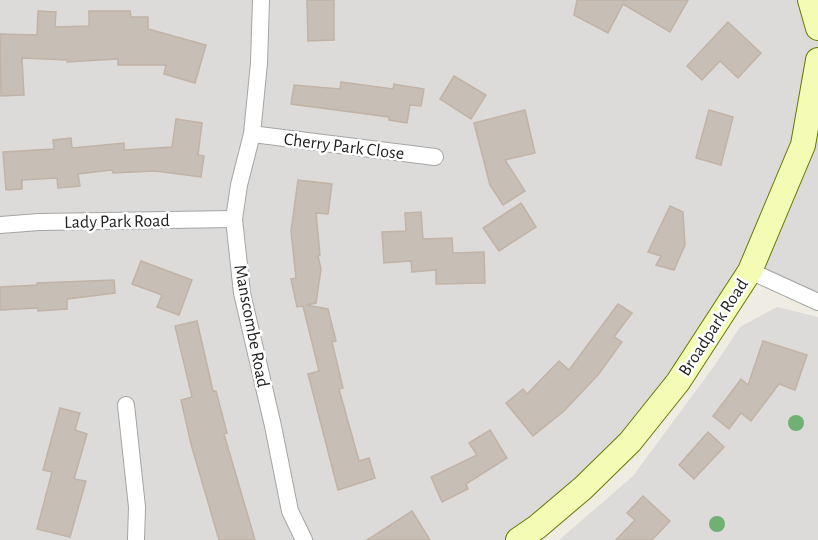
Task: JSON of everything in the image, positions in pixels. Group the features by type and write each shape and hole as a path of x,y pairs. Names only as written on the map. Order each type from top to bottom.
{"street":[{"name":"Manscombe Road","path":"261,0 259,63 252,134 239,185 234,219 244,305 290,511 304,540"},
{"path":"810,0 818,28"},
{"name":"Broadpark Road","path":"518,540 583,488 630,442 678,382 750,271 802,144 818,60"},
{"name":"Cherry Park Close","path":"252,134 435,157"},
{"name":"Lady Park Road","path":"0,225 39,222 234,219"},
{"path":"750,271 818,302"},
{"path":"126,405 137,507 136,540"}],"shaded area":[{"path":"0,0 818,0 818,302 749,271 678,382 518,540 0,540"},
{"path":"777,307 818,317 818,540 559,540 633,476 740,327"}],"building":[{"path":"307,0 334,0 334,40 308,41"},
{"path":"577,0 688,0 670,32 623,4 608,33 574,15"},
{"path":"38,11 56,12 55,27 89,26 89,11 130,11 131,17 148,17 148,29 206,45 195,83 164,74 166,65 118,65 118,59 67,62 67,60 22,58 24,95 1,96 0,34 37,35"},
{"path":"728,22 761,53 738,78 720,61 702,80 687,66"},
{"path":"454,76 486,95 471,119 440,99"},
{"path":"341,82 393,89 394,84 424,89 421,106 410,105 407,123 389,120 389,117 291,104 294,85 340,89"},
{"path":"525,110 535,153 505,160 525,191 503,205 490,185 474,123"},
{"path":"709,110 733,117 721,165 696,158"},
{"path":"176,119 202,123 198,155 204,156 201,177 155,171 113,173 112,170 78,174 80,186 58,188 57,178 22,180 22,189 6,190 3,152 54,149 53,140 71,138 72,148 124,143 124,150 172,147"},
{"path":"298,180 332,184 328,214 316,213 320,255 318,256 321,269 316,303 306,305 328,309 336,341 332,342 343,388 339,389 359,461 369,458 375,478 338,490 308,374 319,371 303,306 297,307 291,279 296,278 291,231"},
{"path":"521,203 536,227 499,251 483,228"},
{"path":"670,206 683,212 685,245 674,270 656,265 661,256 648,252"},
{"path":"421,212 423,239 452,238 453,253 484,252 485,283 436,284 436,270 412,272 411,261 384,263 382,232 406,231 405,213"},
{"path":"141,261 192,280 179,315 157,307 162,295 132,284"},
{"path":"114,280 115,293 67,299 67,309 0,310 0,287"},
{"path":"618,304 632,313 614,337 622,342 598,375 564,411 533,436 506,403 523,389 527,394 559,361 569,370"},
{"path":"197,321 213,391 216,391 227,433 224,434 255,540 219,540 191,444 181,400 192,397 175,326"},
{"path":"763,341 807,355 795,390 779,384 751,421 741,413 729,429 713,416 741,379 748,385"},
{"path":"60,408 80,413 75,430 87,434 74,479 86,481 70,537 37,529 52,472 43,470"},
{"path":"490,430 507,458 466,484 468,489 442,502 431,477 477,455 469,443"},
{"path":"708,432 724,447 694,479 679,465"},
{"path":"643,496 670,521 652,540 616,540 635,520 627,513"},
{"path":"412,511 430,540 367,540"}]}
